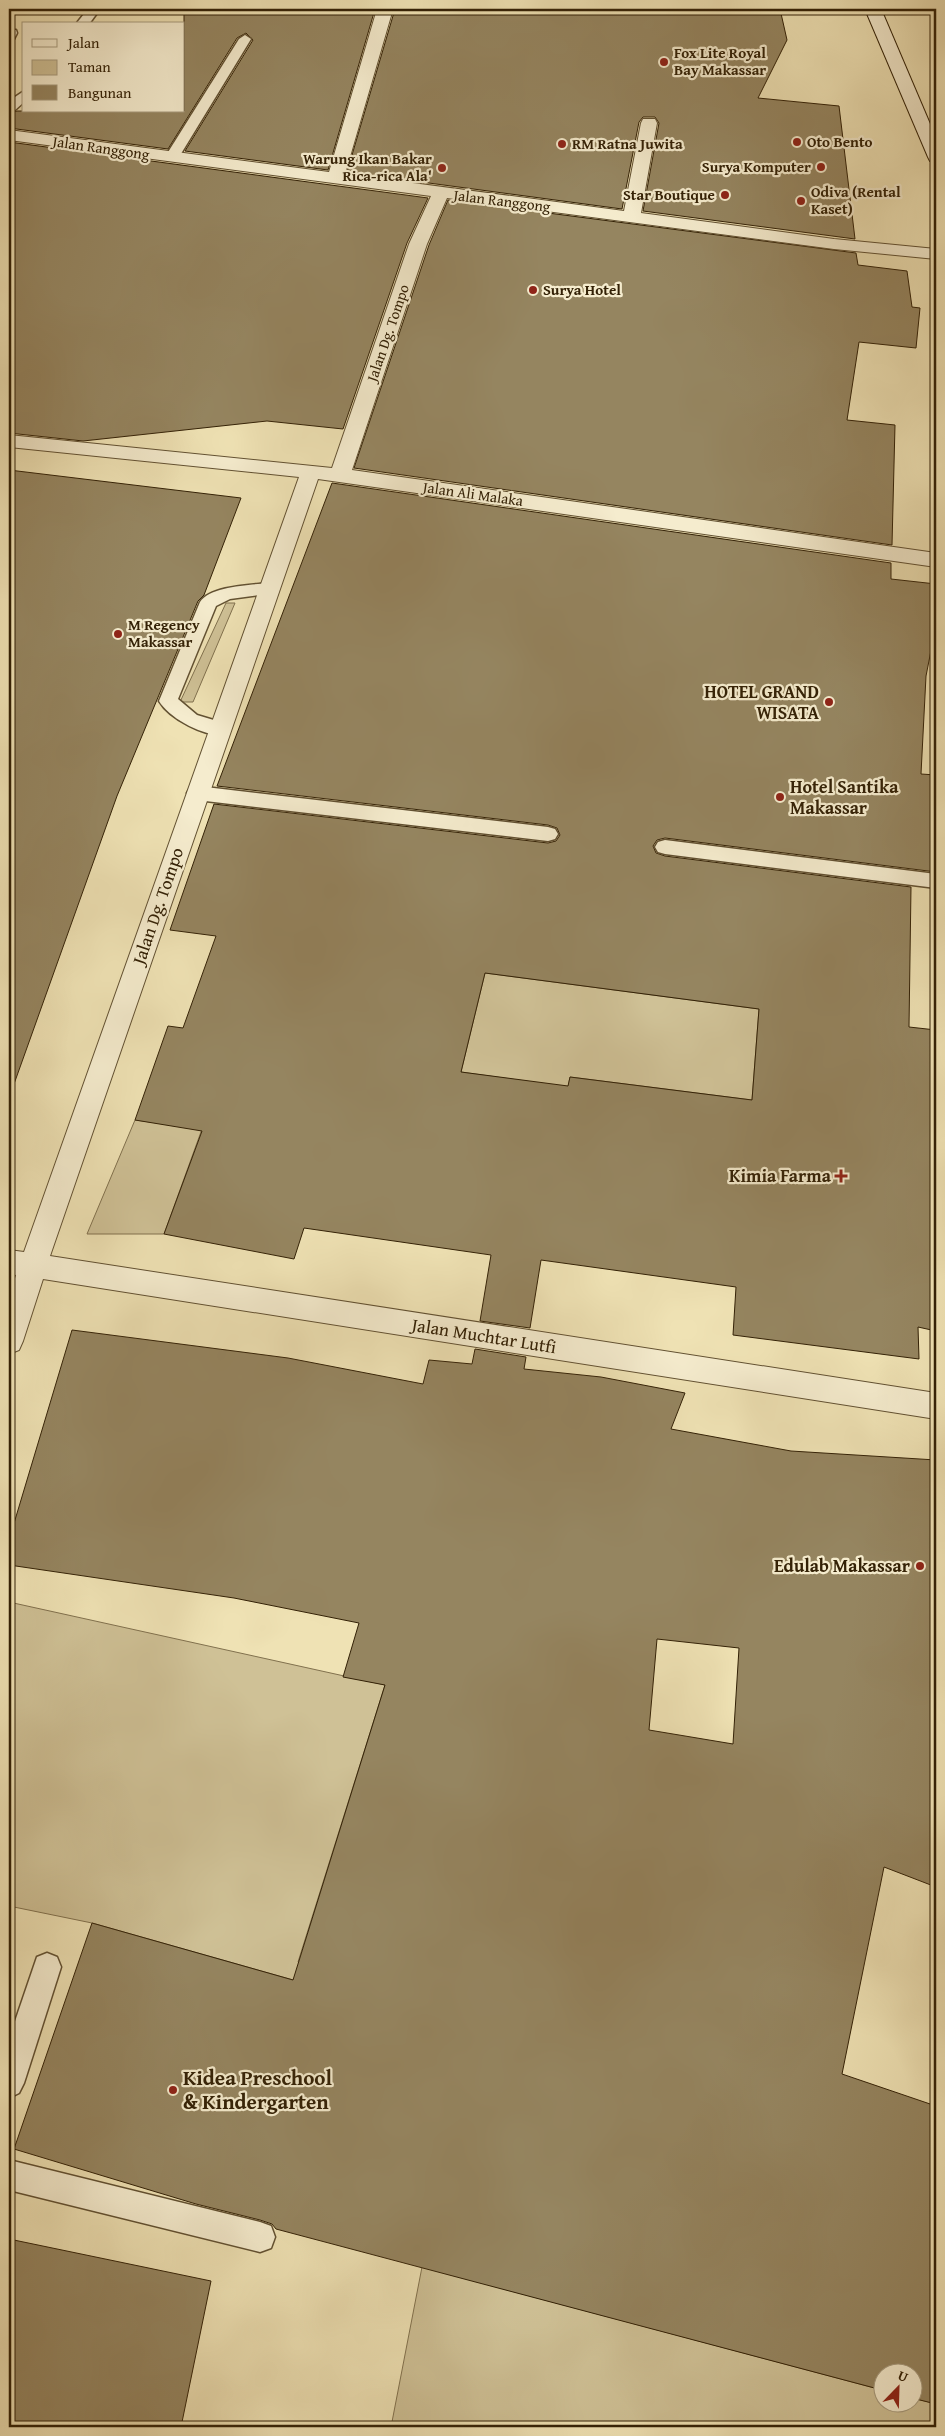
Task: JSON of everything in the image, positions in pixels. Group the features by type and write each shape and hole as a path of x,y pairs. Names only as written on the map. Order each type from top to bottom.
{"street":[{"path":"335,179 385,9"},
{"path":"873,9 936,157"},
{"path":"631,218 649,123"},
{"name":"Jalan Ranggong","path":"9,135 631,218 834,244 936,254"},
{"name":"Jalan Dg. Tompo","path":"340,475 418,244 441,193"},
{"name":"Jalan Ali Malaka","path":"9,441 340,475 936,560"},
{"name":"Jalan Dg. Tompo","path":"9,1341 21,1264 198,793 310,473"},
{"name":"Jalan Muchtar Lutfi","path":"21,1264 936,1406"}],"lane":[{"path":"84,22 94,9"},
{"path":"172,157 245,39"},
{"path":"9,108 22,97"},
{"path":"220,729 190,720 168,701 209,602 227,594 268,590"},
{"path":"198,793 548,834"},
{"path":"665,847 936,881"},
{"path":"9,2083 47,1967"},
{"path":"9,2175 260,2237"}],"green space":[{"path":"226,603 235,603 193,702 180,702"},
{"path":"485,973 759,1009 752,1100 570,1077 568,1087 461,1072"},
{"path":"135,1120 202,1129 164,1234 87,1234"},
{"path":"9,1602 385,1685 298,1962 339,1993 92,1923 9,1906"},
{"path":"422,2267 872,2387 872,2414 922,2414 922,2400 936,2404 936,2427 391,2427"}],"building":[{"path":"184,9 375,9 328,170 185,151 253,40 246,33 237,38 168,149 9,128 9,114 17,111 185,112"},
{"path":"395,9 780,9 787,40 758,98 839,106 855,239 643,211 659,123 655,117 643,117 639,122 622,209 347,172"},
{"path":"9,142 428,198 407,243 343,429 267,421 83,441 9,433"},
{"path":"448,200 856,253 858,265 907,271 912,307 920,308 916,348 859,342 847,420 895,425 892,545 354,468 429,245"},
{"name":"M Regency Makassar","path":"9,470 241,498 204,595 198,601 117,796 14,1084 9,1083"},
{"path":"332,483 891,563 891,579 936,584 936,625 926,676 921,774 936,775 936,872 665,838 657,840 653,846 656,853 665,856 911,887 909,1027 936,1030 936,1331 918,1327 919,1359 733,1335 736,1287 541,1260 530,1328 480,1321 491,1255 304,1228 294,1259 164,1234 202,1131 135,1120 168,1026 183,1028 216,936 170,930 214,804 548,843 556,841 560,835 557,828 548,825 217,786","holes":["485,973 759,1009 752,1100 570,1077 568,1086 461,1072"]},
{"path":"72,1330 288,1358 423,1384 429,1360 472,1364 475,1349 526,1357 524,1369 601,1377 685,1393 671,1429 791,1451 936,1460 936,1887 884,1867 842,2074 936,2106 936,2404 922,2400 922,2364 872,2364 872,2387 276,2229 272,2224 260,2220 196,2204 14,2149 92,1923 293,1980 385,1685 343,1677 359,1623 234,1598 9,1565 9,1540","holes":["657,1639 739,1648 733,1744 649,1730"]},
{"path":"9,2239 211,2281 181,2427 9,2427"}],"place":[{"name":"Fox Lite Royal Bay Makassar","path":"664,62"},
{"name":"Oto Bento","path":"797,142"},
{"name":"RM Ratna Juwita","path":"562,144"},
{"name":"Surya Komputer","path":"821,167"},
{"name":"Warung Ikan Bakar Rica-rica Ala'","path":"442,168"},
{"name":"Star Boutique","path":"725,195"},
{"name":"Odiva (Rental Kaset)","path":"801,201"},
{"name":"Surya Hotel","path":"533,290"},
{"name":"M Regency Makassar","path":"118,634"},
{"name":"HOTEL GRAND WISATA","path":"829,702"},
{"name":"Hotel Santika Makassar","path":"780,797"},
{"name":"Kimia Farma","path":"841,1176"},
{"name":"Edulab Makassar","path":"920,1566"},
{"name":"Kidea Preschool & Kindergarten","path":"173,2090"}]}
